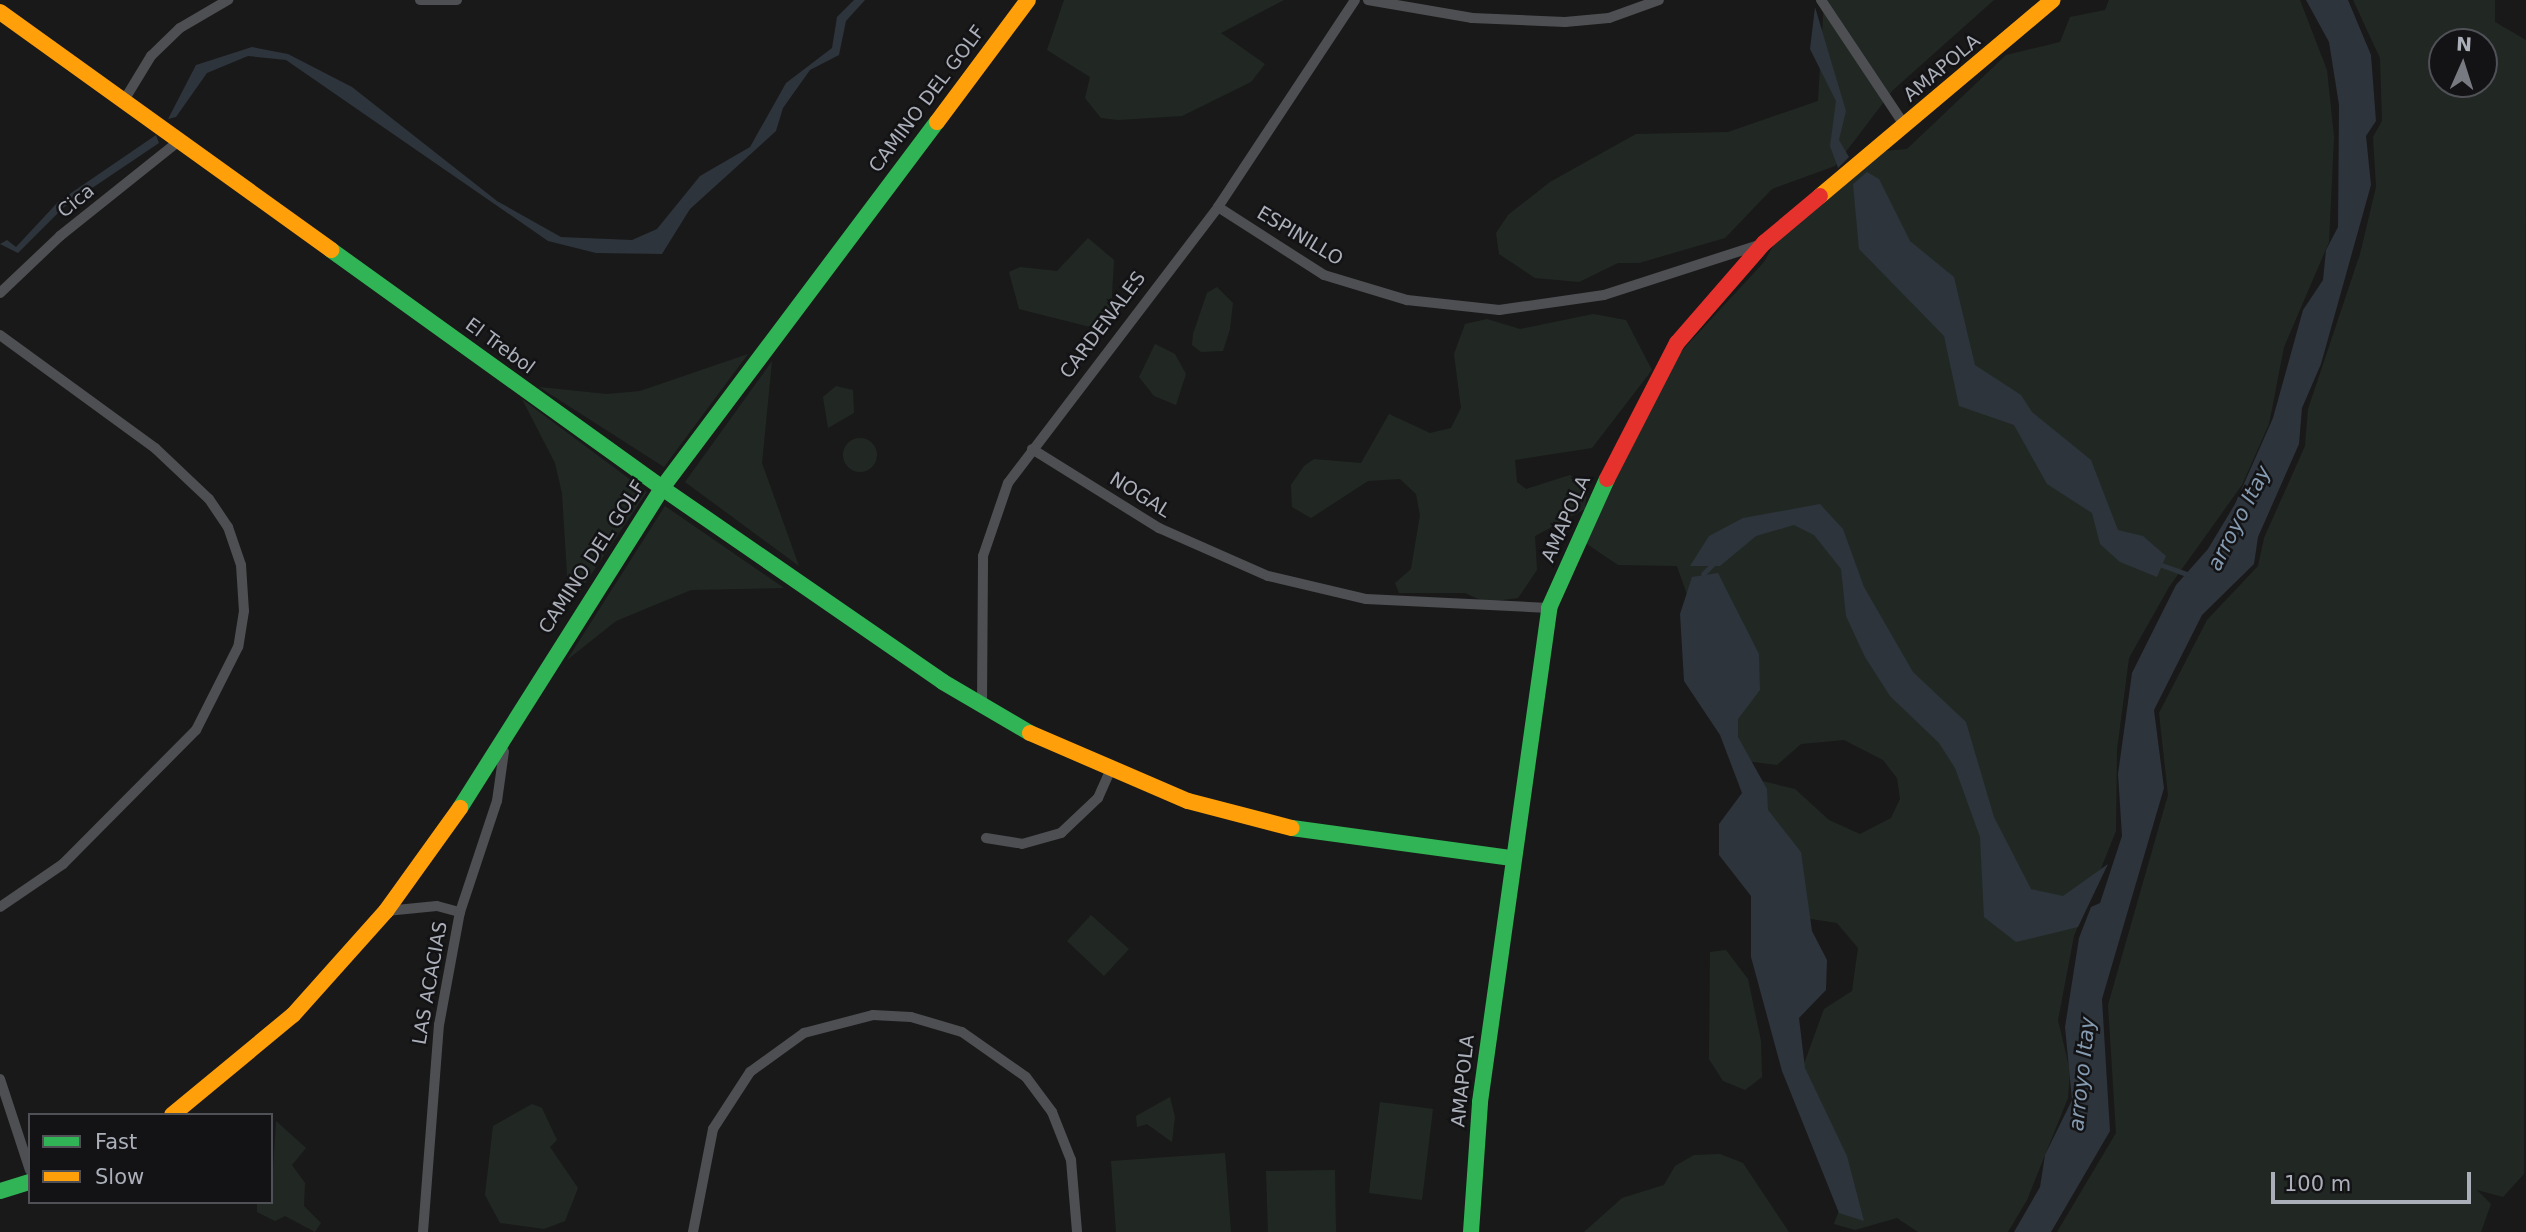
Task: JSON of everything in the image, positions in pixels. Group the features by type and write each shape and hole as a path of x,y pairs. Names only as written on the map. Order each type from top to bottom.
{"street":[{"path":"123,102 151,56 180,28 228,0"},
{"path":"420,0 457,0"},
{"name":"CAMINO DEL GOLF","path":"174,1113 293,1015 386,911 505,746 563,639 662,488 1028,0"},
{"name":"CARDENALES","path":"982,706 983,556 1008,483 1217,207 1354,0"},
{"path":"1368,0 1472,18 1565,22 1609,18 1659,0"},
{"path":"1821,0 1905,126"},
{"name":"AMAPOLA","path":"1471,1232 1480,1102 1549,608 1677,343 1764,243 2053,0"},
{"name":"El Trebol","path":"0,12 662,488 982,706 1111,769 1254,821 1401,847 1512,858"},
{"name":"Cica","path":"0,293 60,236 179,141"},
{"name":"ESPINILLO","path":"1217,207 1324,275 1408,300 1499,310 1546,306 1654,282 1764,243"},
{"path":"0,335 164,456 209,499 228,527 241,565 244,611 238,647 196,730 63,864 0,908"},
{"name":"NOGAL","path":"1032,449 1159,528 1234,564 1366,599 1549,608"},
{"name":"LAS ACACIAS","path":"423,1232 427,1114 460,912 497,801 505,746"},
{"path":"986,838 1023,844 1061,833 1098,799 1111,769"},
{"path":"386,911 437,906 460,912"},
{"path":"693,1232 713,1129 750,1072 804,1033 873,1015 911,1017 962,1032 1026,1077 1069,1152 1077,1232"},
{"path":"0,1079 28,1164"},
{"path":"0,1191 28,1183"}],"shaded area":[{"path":"1064,0 1284,0 1221,33 1265,64 1251,82 1182,116 1118,120 1101,118 1085,98 1090,77 1047,50"},
{"path":"1824,0 1994,0 1893,90 1835,166 1772,189 1725,238 1639,263 1618,263 1579,282 1535,278 1499,254 1496,233 1508,215 1550,182 1636,134 1728,132 1818,101"},
{"path":"2109,0 2300,0 2327,70 2334,137 2329,242 2284,347 2269,424 2242,485 2169,587 2129,658 2117,750 2116,831 2074,936 2058,1020 2070,1071 2068,1098 2027,1200 2008,1232 1918,1232 1897,1218 1855,1230 1834,1224 1843,1200 1801,1072 1824,1009 1852,991 1858,948 1837,923 1805,918 1753,788 1762,781 1795,789 1829,820 1860,834 1891,818 1900,799 1897,778 1883,760 1844,740 1801,744 1777,765 1745,761 1677,566 1618,565 1584,542 1678,355 1764,262 1777,239 1884,151 1907,149 2006,55 2060,42 2070,17 2105,10"},
{"path":"2353,0 2495,0 2495,22 2526,40 2524,1174 2503,1197 2477,1190 2491,1204 2481,1232 2057,1232 2116,1133 2108,1005 2168,795 2159,713 2207,620 2258,566 2264,538 2305,446 2308,409 2360,254 2376,187 2373,137 2382,121 2380,58"},
{"path":"1088,238 1114,260 1111,312 1090,327 1019,309 1009,272 1020,267 1057,271"},
{"path":"1217,287 1233,303 1230,329 1223,351 1201,352 1192,345 1193,334 1207,293"},
{"path":"1593,314 1626,320 1652,370 1592,448 1515,460 1517,482 1526,489 1570,475 1587,488 1585,509 1535,536 1537,570 1518,598 1485,602 1465,593 1399,593 1395,583 1411,569 1420,515 1416,494 1400,479 1368,481 1311,518 1292,507 1291,485 1304,466 1314,459 1361,463 1389,414 1430,433 1451,428 1461,408 1454,354 1465,324 1487,319 1520,329"},
{"path":"1155,344 1175,354 1186,374 1176,405 1154,396 1139,377"},
{"path":"748,354 664,467 539,387 607,394 640,391"},
{"path":"772,361 762,463 799,566 685,482"},
{"path":"836,386 853,390 854,413 828,428 823,397"},
{"path":"522,399 647,492 569,607 562,493 555,463"},
{"path":"860,438 872,443 877,455 872,467 860,472 848,467 843,455 848,443"},
{"path":"665,506 784,588 691,590 616,621 567,660"},
{"path":"1091,915 1129,949 1104,976 1067,941"},
{"path":"1726,950 1748,979 1761,1041 1762,1077 1745,1090 1723,1081 1709,1059 1710,952"},
{"path":"1170,1097 1175,1117 1172,1142 1147,1124 1137,1127 1136,1116"},
{"path":"1380,1102 1433,1109 1422,1200 1369,1193"},
{"path":"532,1104 542,1108 557,1140 550,1147 578,1188 565,1221 544,1229 500,1223 485,1195 493,1126"},
{"path":"276,1121 306,1148 292,1165 305,1183 304,1206 321,1223 315,1232 285,1216 275,1221 257,1212 257,1204 273,1204"},
{"path":"1225,1153 1231,1232 1116,1232 1111,1161"},
{"path":"1720,1154 1743,1163 1789,1232 1584,1232 1622,1198 1664,1185 1675,1166 1694,1155"},
{"path":"1335,1170 1336,1232 1268,1232 1266,1171"}],"water":[{"path":"854,0 865,0 846,21 839,55 810,70 783,108 776,131 690,209 662,254 596,253 548,241 286,60 248,56 207,73 176,117 168,119 196,65 252,47 288,54 352,87 497,201 561,237 632,240 657,229 700,176 750,147 786,83 832,48 837,17"},
{"name":"arroyo Itay","path":"2306,0 2348,0 2371,55 2376,121 2366,136 2371,185 2321,364 2302,408 2299,444 2258,537 2254,564 2202,615 2154,710 2164,788 2102,999 2110,1131 2051,1232 2014,1232 2040,1187 2045,1155 2072,1100 2065,1027 2079,938 2091,907 2100,903 2122,836 2118,774 2132,673 2176,585 2208,549 2235,504 2273,418 2303,310 2323,280 2326,250 2338,227 2339,105 2329,42"},
{"path":"1815,7 1846,111 1839,140 1849,157 1838,168 1830,146 1836,101 1810,49"},
{"path":"156,135 159,143 64,207 18,253 0,244 7,240 16,247 58,202"},
{"path":"1867,172 1879,179 1910,241 1954,277 1975,365 2021,395 2032,412 2091,460 2118,530 2143,536 2166,556 2157,577 2120,562 2100,544 2092,513 2047,484 2014,425 1959,406 1944,336 1859,249 1853,184"},
{"path":"1820,504 1843,529 1864,587 1913,672 1966,722 1994,817 2031,889 2063,896 2108,864 2078,927 2016,942 1984,917 1980,837 1955,768 1939,743 1890,696 1865,657 1846,616 1841,569 1814,535 1794,525 1756,536 1720,566 1690,566 1709,536 1743,518"},
{"path":"1718,573 1759,654 1760,690 1738,719 1738,737 1767,789 1768,810 1801,852 1812,931 1827,960 1826,990 1799,1018 1805,1068 1847,1156 1864,1221 1839,1213 1782,1071 1751,957 1751,896 1719,855 1719,824 1742,793 1720,735 1684,681 1680,614 1692,577"}],"waterway":[{"path":"1703,574 1715,562"},
{"path":"2162,565 2190,575"}],"traffic: fast":[{"path":"460,808 662,488 937,122"},
{"path":"331,250 662,488 943,682 1030,733"},
{"path":"1471,1232 1480,1102 1549,608 1607,479"},
{"path":"1292,828 1512,858"},
{"path":"0,1191 28,1183"}],"traffic: slow":[{"path":"937,122 1028,0"},
{"path":"1820,196 2053,0"},
{"path":"0,12 331,250"},
{"path":"1030,733 1188,801 1292,828"},
{"path":"174,1113 293,1015 386,911 460,808"}],"traffic: jam":[{"path":"1607,479 1677,343 1764,243 1820,196"}]}
